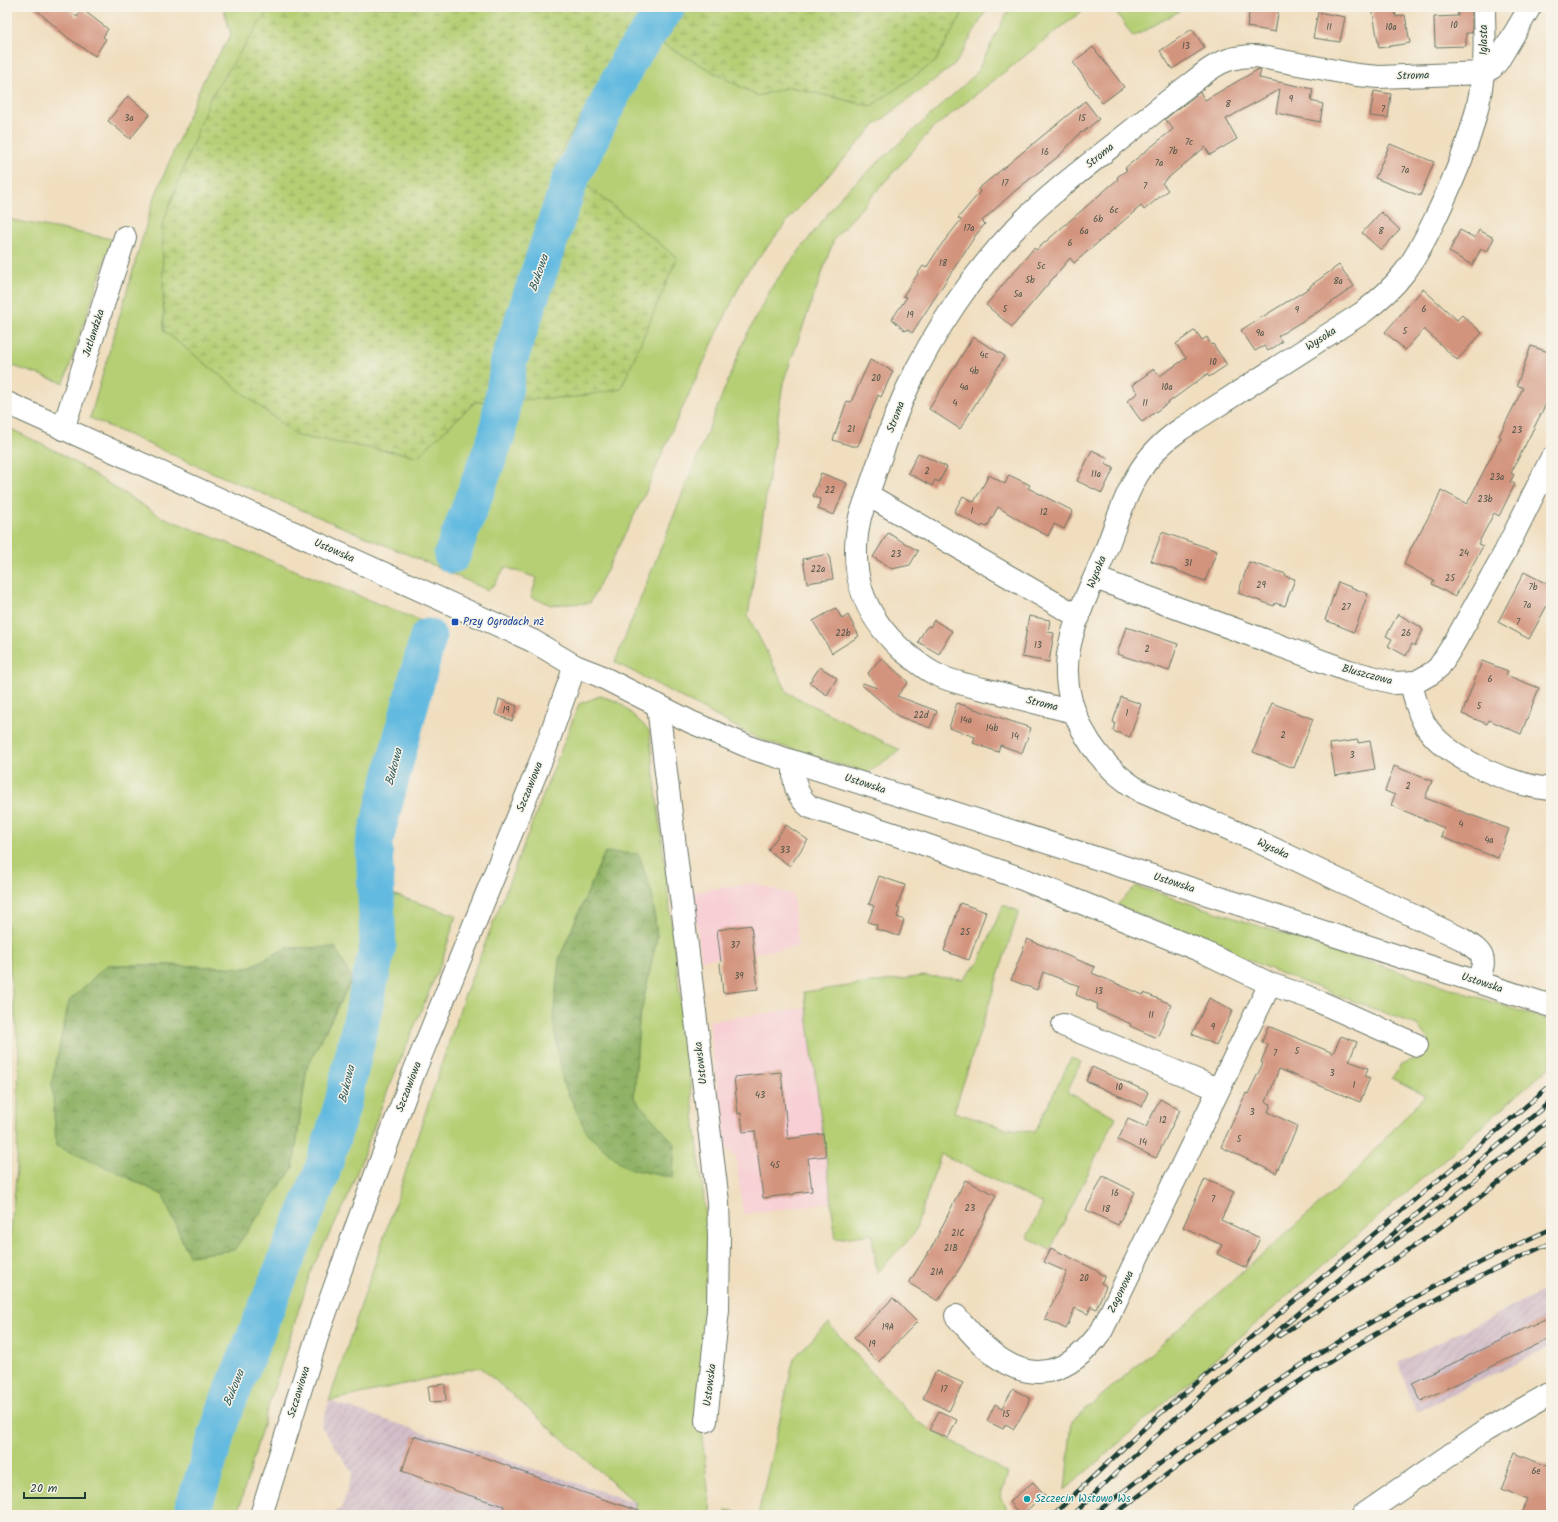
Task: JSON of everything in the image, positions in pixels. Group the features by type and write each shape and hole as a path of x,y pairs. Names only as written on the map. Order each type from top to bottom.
{"street":[{"name":"Iglasta","path":"1484,7 1484,73"},
{"path":"1484,73 1488,71 1498,60 1530,7"},
{"name":"Stroma","path":"1075,712 958,682 935,674 907,654 888,636 878,624 863,596 857,572 856,552 857,532 868,495 892,426 917,369 946,319 984,266 1006,240 1037,208 1203,74 1228,60 1242,56 1256,56 1357,75 1379,77 1484,73"},
{"name":"Wysoka","path":"1477,982 1484,964 1482,956 1462,939 1255,840 1142,792 1129,784 1102,759 1085,736 1075,712 1067,670 1070,645 1079,617 1132,483 1141,468 1162,443 1181,429 1362,313 1378,301 1404,273 1424,240 1450,185 1472,128 1484,73"},
{"name":"Jutlandzka","path":"63,429 125,237"},
{"name":"Ustowska","path":"7,403 528,639 575,666 598,675 658,706 740,743 1151,875 1551,1006"},
{"name":"Bluszczowa","path":"1095,578 1349,671 1395,683 1411,682 1424,678 1432,673 1450,651 1505,552 1551,459"},
{"path":"868,495 1079,617"},
{"name":"Szczawiowa","path":"261,1515 318,1334 355,1230 414,1072 544,753 575,666"},
{"path":"1411,682 1417,707 1424,724 1441,743 1468,761 1494,774 1538,788 1551,789"},
{"name":"Ustowska","path":"658,706 718,1202 718,1310 706,1421"},
{"path":"796,762 794,771 796,788 803,802 810,807 916,841 1025,880 1204,952 1270,984 1311,998 1417,1045"},
{"name":"Zagonowa","path":"956,1316 986,1348 1012,1366 1025,1372 1040,1372 1062,1367 1084,1353 1102,1330 1270,984"},
{"path":"1064,1025 1218,1089"},
{"path":"1363,1515 1486,1430 1551,1393"}],"shaded area":[{"path":"753,883 793,895 798,947 701,960 692,892"},
{"path":"806,1008 832,1202 743,1214 736,1156 725,1148 709,1021"},
{"path":"1551,1287 1551,1346 1416,1412 1398,1363"},
{"path":"329,1401 637,1503 634,1515 326,1515 341,1509 353,1473 321,1426"}],"green space":[{"path":"223,7 988,7 956,63 875,125 794,213 744,276 673,428 645,494 590,603 551,605 531,597 537,578 505,567 495,584 487,590 435,566 216,474 90,418 153,201 203,81 231,35"},
{"path":"270,7 966,7 935,62 871,106 790,87 757,96 632,27 556,160 677,258 621,389 575,397 475,402 418,456 297,436 164,331 162,225 210,98"},
{"path":"1010,7 1087,7 932,129 834,239 783,383 748,616 788,693 900,750 868,773 759,739 615,662 745,338 773,285 843,194 976,74"},
{"path":"1113,7 1187,7 1133,37"},
{"path":"7,219 112,239 64,383 7,364"},
{"path":"7,427 60,453 160,516 426,623 368,842 367,886 456,915 443,958 383,1102 346,1202 312,1268 271,1397 237,1515 7,1515 7,1246 11,1231 17,1167 19,1053 7,943","holes":["287,948 352,979 307,1067 293,1168 189,1256 163,1195 119,1173 107,965 167,965 247,968"]},
{"path":"600,696 619,702 649,730 708,1234 700,1420 711,1515 634,1515 636,1503 480,1367 329,1401 464,997 579,704","holes":["605,852 652,894 657,937 639,1021 634,1098 559,959"]},
{"path":"605,852 639,854 652,894 657,937 639,1021 634,1098 675,1144 673,1178 626,1168 587,1133 563,1083 553,1019 559,959"},
{"path":"1136,886 1551,1021 1551,1066 1065,1490 1072,1421 1351,1176 1425,1095 1392,1078 1401,1064 1420,1057 1429,1041 1417,1025 1282,974 1117,905"},
{"path":"1003,905 1019,911 954,1112 1004,1128 1035,1132 1071,1058 1081,1062 1067,1092 1116,1117 1050,1250 1027,1237 1043,1204 941,1154 914,1234 877,1273 872,1234 836,1239 804,992 924,976 963,979 979,962"},
{"path":"335,947 352,979 307,1067 293,1168 234,1250 189,1256 163,1195 119,1173 56,1146 52,1081 69,1001 107,965 167,965 247,968 287,948"},
{"path":"828,1323 918,1422 1008,1474 1000,1497 1011,1515 758,1515 794,1358"},
{"path":"726,1510 758,1515 727,1515"}],"building":[{"path":"33,7 66,7 77,17 82,9 108,29 103,37 106,39 95,56 67,37"},
{"path":"1250,7 1279,7 1275,32 1247,27"},
{"path":"1372,7 1394,7 1396,17 1405,15 1410,43 1379,48"},
{"path":"1457,7 1472,7 1472,33 1466,33 1466,46 1435,47 1434,17 1458,16"},
{"path":"1318,12 1345,17 1340,42 1313,38"},
{"path":"1192,29 1205,48 1172,69 1160,51"},
{"path":"1093,47 1124,87 1102,103 1073,62"},
{"path":"1259,69 1261,70 1259,78 1313,89 1311,101 1323,104 1320,122 1276,113 1280,89 1226,119 1237,139 1210,155 1205,147 1162,183 1168,190 1144,210 1141,206 1074,263 1070,258 1012,327 986,305 1034,248 1036,250 1118,179 1117,177 1127,170 1125,168 1173,129 1165,119 1200,92 1205,100"},
{"path":"1374,91 1391,94 1388,118 1370,116"},
{"path":"128,96 150,114 130,139 108,121"},
{"path":"1085,101 1099,119 1082,133 1081,132 1059,156 1016,190 982,221 985,224 975,236 912,333 907,329 905,331 892,319 907,297 903,296 923,266 926,268 941,245 961,220 958,218 980,192 978,189"},
{"path":"1390,144 1434,162 1420,196 1375,178"},
{"path":"1381,212 1400,230 1381,250 1362,233"},
{"path":"1460,230 1475,238 1479,230 1494,238 1487,252 1481,249 1472,265 1449,252"},
{"path":"1339,265 1354,286 1324,308 1278,336 1282,342 1268,351 1264,346 1255,351 1241,330 1311,287 1310,286"},
{"path":"1423,289 1457,320 1462,315 1482,333 1457,360 1424,329 1405,350 1385,332"},
{"path":"1195,330 1202,340 1207,337 1211,345 1213,344 1227,365 1209,377 1207,374 1142,422 1127,401 1138,393 1132,385 1154,369 1160,376 1186,358 1176,344"},
{"path":"973,337 1005,356 960,429 929,409"},
{"path":"1531,346 1551,353 1551,394 1511,473 1514,475 1510,482 1515,484 1499,516 1494,513 1478,544 1483,546 1455,597 1432,584 1434,581 1404,564 1410,550 1434,507 1441,490 1467,504 1501,437 1499,436 1523,388 1517,385"},
{"path":"870,360 893,371 881,397 878,395 858,446 852,446 833,440 847,401 851,402"},
{"path":"1092,450 1108,458 1105,464 1114,468 1102,493 1077,481"},
{"path":"918,453 947,467 939,482 935,480 932,486 908,473"},
{"path":"821,473 847,483 834,515 818,509 820,499 813,496"},
{"path":"989,475 1005,484 1009,475 1030,485 1028,488 1073,511 1064,529 1054,524 1048,536 998,507 987,527 982,525 981,527 954,512 963,496 974,502"},
{"path":"1162,532 1217,551 1205,581 1151,561"},
{"path":"888,533 918,551 910,565 892,569 873,557"},
{"path":"829,554 833,579 807,583 803,559"},
{"path":"1249,562 1286,574 1285,576 1295,579 1285,606 1275,603 1274,606 1238,593"},
{"path":"1524,572 1551,586 1551,598 1529,639 1498,622"},
{"path":"1338,582 1368,594 1354,632 1325,620"},
{"path":"836,608 842,619 848,615 859,636 832,653 813,621"},
{"path":"1398,614 1421,627 1423,630 1415,646 1412,644 1406,656 1388,646 1392,639 1386,636"},
{"path":"1029,616 1050,620 1048,632 1054,633 1049,662 1022,657"},
{"path":"934,620 952,631 939,654 918,642 925,629 928,626 930,627"},
{"path":"1126,627 1178,644 1169,671 1117,654"},
{"path":"881,658 908,682 897,696 937,711 930,728 898,716 862,685 863,683 877,688 868,673"},
{"path":"1482,661 1508,671 1506,675 1539,688 1521,734 1489,720 1487,724 1462,714"},
{"path":"820,667 837,678 827,695 809,683"},
{"path":"1121,697 1141,704 1130,737 1113,731 1115,723 1113,722"},
{"path":"499,699 517,706 512,721 495,714"},
{"path":"957,703 1031,728 1022,753 1000,745 998,752 973,743 975,737 949,728"},
{"path":"1272,703 1313,719 1294,768 1253,752"},
{"path":"1358,740 1358,743 1370,741 1375,769 1335,776 1330,744"},
{"path":"1394,766 1432,781 1425,798 1509,829 1498,858 1441,837 1444,828 1391,805 1395,795 1385,791"},
{"path":"786,825 808,840 790,866 768,850"},
{"path":"879,876 905,885 897,907 900,908 897,917 904,920 899,936 876,929 877,925 868,922 874,906 869,904"},
{"path":"960,903 986,912 969,960 944,951"},
{"path":"751,925 758,989 723,993 717,930"},
{"path":"1027,939 1095,967 1092,973 1143,995 1144,993 1171,1004 1157,1038 1130,1026 1131,1024 1096,1009 1098,1004 1076,995 1079,986 1043,972 1037,990 1011,980"},
{"path":"1209,998 1233,1010 1216,1045 1192,1034"},
{"path":"1268,1026 1333,1053 1341,1036 1357,1042 1349,1061 1368,1068 1365,1076 1370,1078 1360,1102 1279,1069 1266,1102 1271,1104 1268,1112 1298,1126 1276,1173 1221,1147 1246,1093 1248,1094 1263,1063 1261,1062 1268,1045 1262,1042"},
{"path":"1092,1067 1148,1092 1142,1106 1086,1081"},
{"path":"781,1072 788,1139 823,1134 826,1156 808,1158 812,1191 763,1198 755,1131 743,1132 741,1113 738,1114 734,1077"},
{"path":"1160,1099 1180,1110 1156,1158 1118,1140 1128,1119 1146,1127"},
{"path":"1103,1176 1135,1192 1118,1225 1086,1210"},
{"path":"1205,1179 1234,1192 1221,1220 1260,1238 1246,1268 1217,1254 1222,1245 1183,1227"},
{"path":"965,1180 996,1195 963,1263 938,1301 909,1283 934,1243"},
{"path":"1051,1248 1100,1272 1099,1273 1105,1276 1101,1283 1106,1286 1096,1309 1091,1306 1088,1314 1075,1308 1066,1329 1045,1319 1067,1272 1044,1262"},
{"path":"893,1298 917,1322 878,1362 854,1338"},
{"path":"1551,1316 1551,1338 1421,1401 1412,1383"},
{"path":"936,1371 963,1383 949,1411 923,1398"},
{"path":"445,1384 446,1401 430,1402 428,1386"},
{"path":"1013,1389 1031,1399 1014,1429 1006,1424 1003,1429 987,1421 995,1404 1002,1408"},
{"path":"939,1411 957,1420 948,1438 929,1430"},
{"path":"414,1436 486,1458 511,1467 510,1468 642,1512 642,1515 501,1515 504,1506 465,1494 402,1471"},
{"path":"1515,1453 1551,1468 1551,1515 1521,1515 1528,1500 1501,1489"},
{"name":"Szczecin Wstowo Ws","path":"1033,1482 1045,1495 1021,1515 1009,1502"}],"waterway":[{"name":"Bukowa","path":"452,555 497,435 509,361 570,180 630,58 667,7"},
{"name":"Bukowa","path":"191,1515 227,1404 321,1175 343,1102 378,945 374,843 428,637"}],"railway":[{"path":"1053,1515 1155,1418 1551,1085"},
{"path":"1073,1515 1125,1464 1191,1404 1551,1101"},
{"path":"1385,1247 1449,1201 1551,1118"},
{"path":"1279,1336 1430,1235 1491,1189 1551,1140"},
{"path":"1093,1515 1201,1433 1313,1358 1371,1322 1429,1289 1489,1258 1551,1229"},
{"path":"1114,1515 1217,1438 1324,1366 1435,1300 1492,1270 1551,1243"}],"place":[{"name":"Przy Ogrodach nż","path":"455,622"},
{"name":"Szczecin Wstowo Ws","path":"1027,1499"}]}
